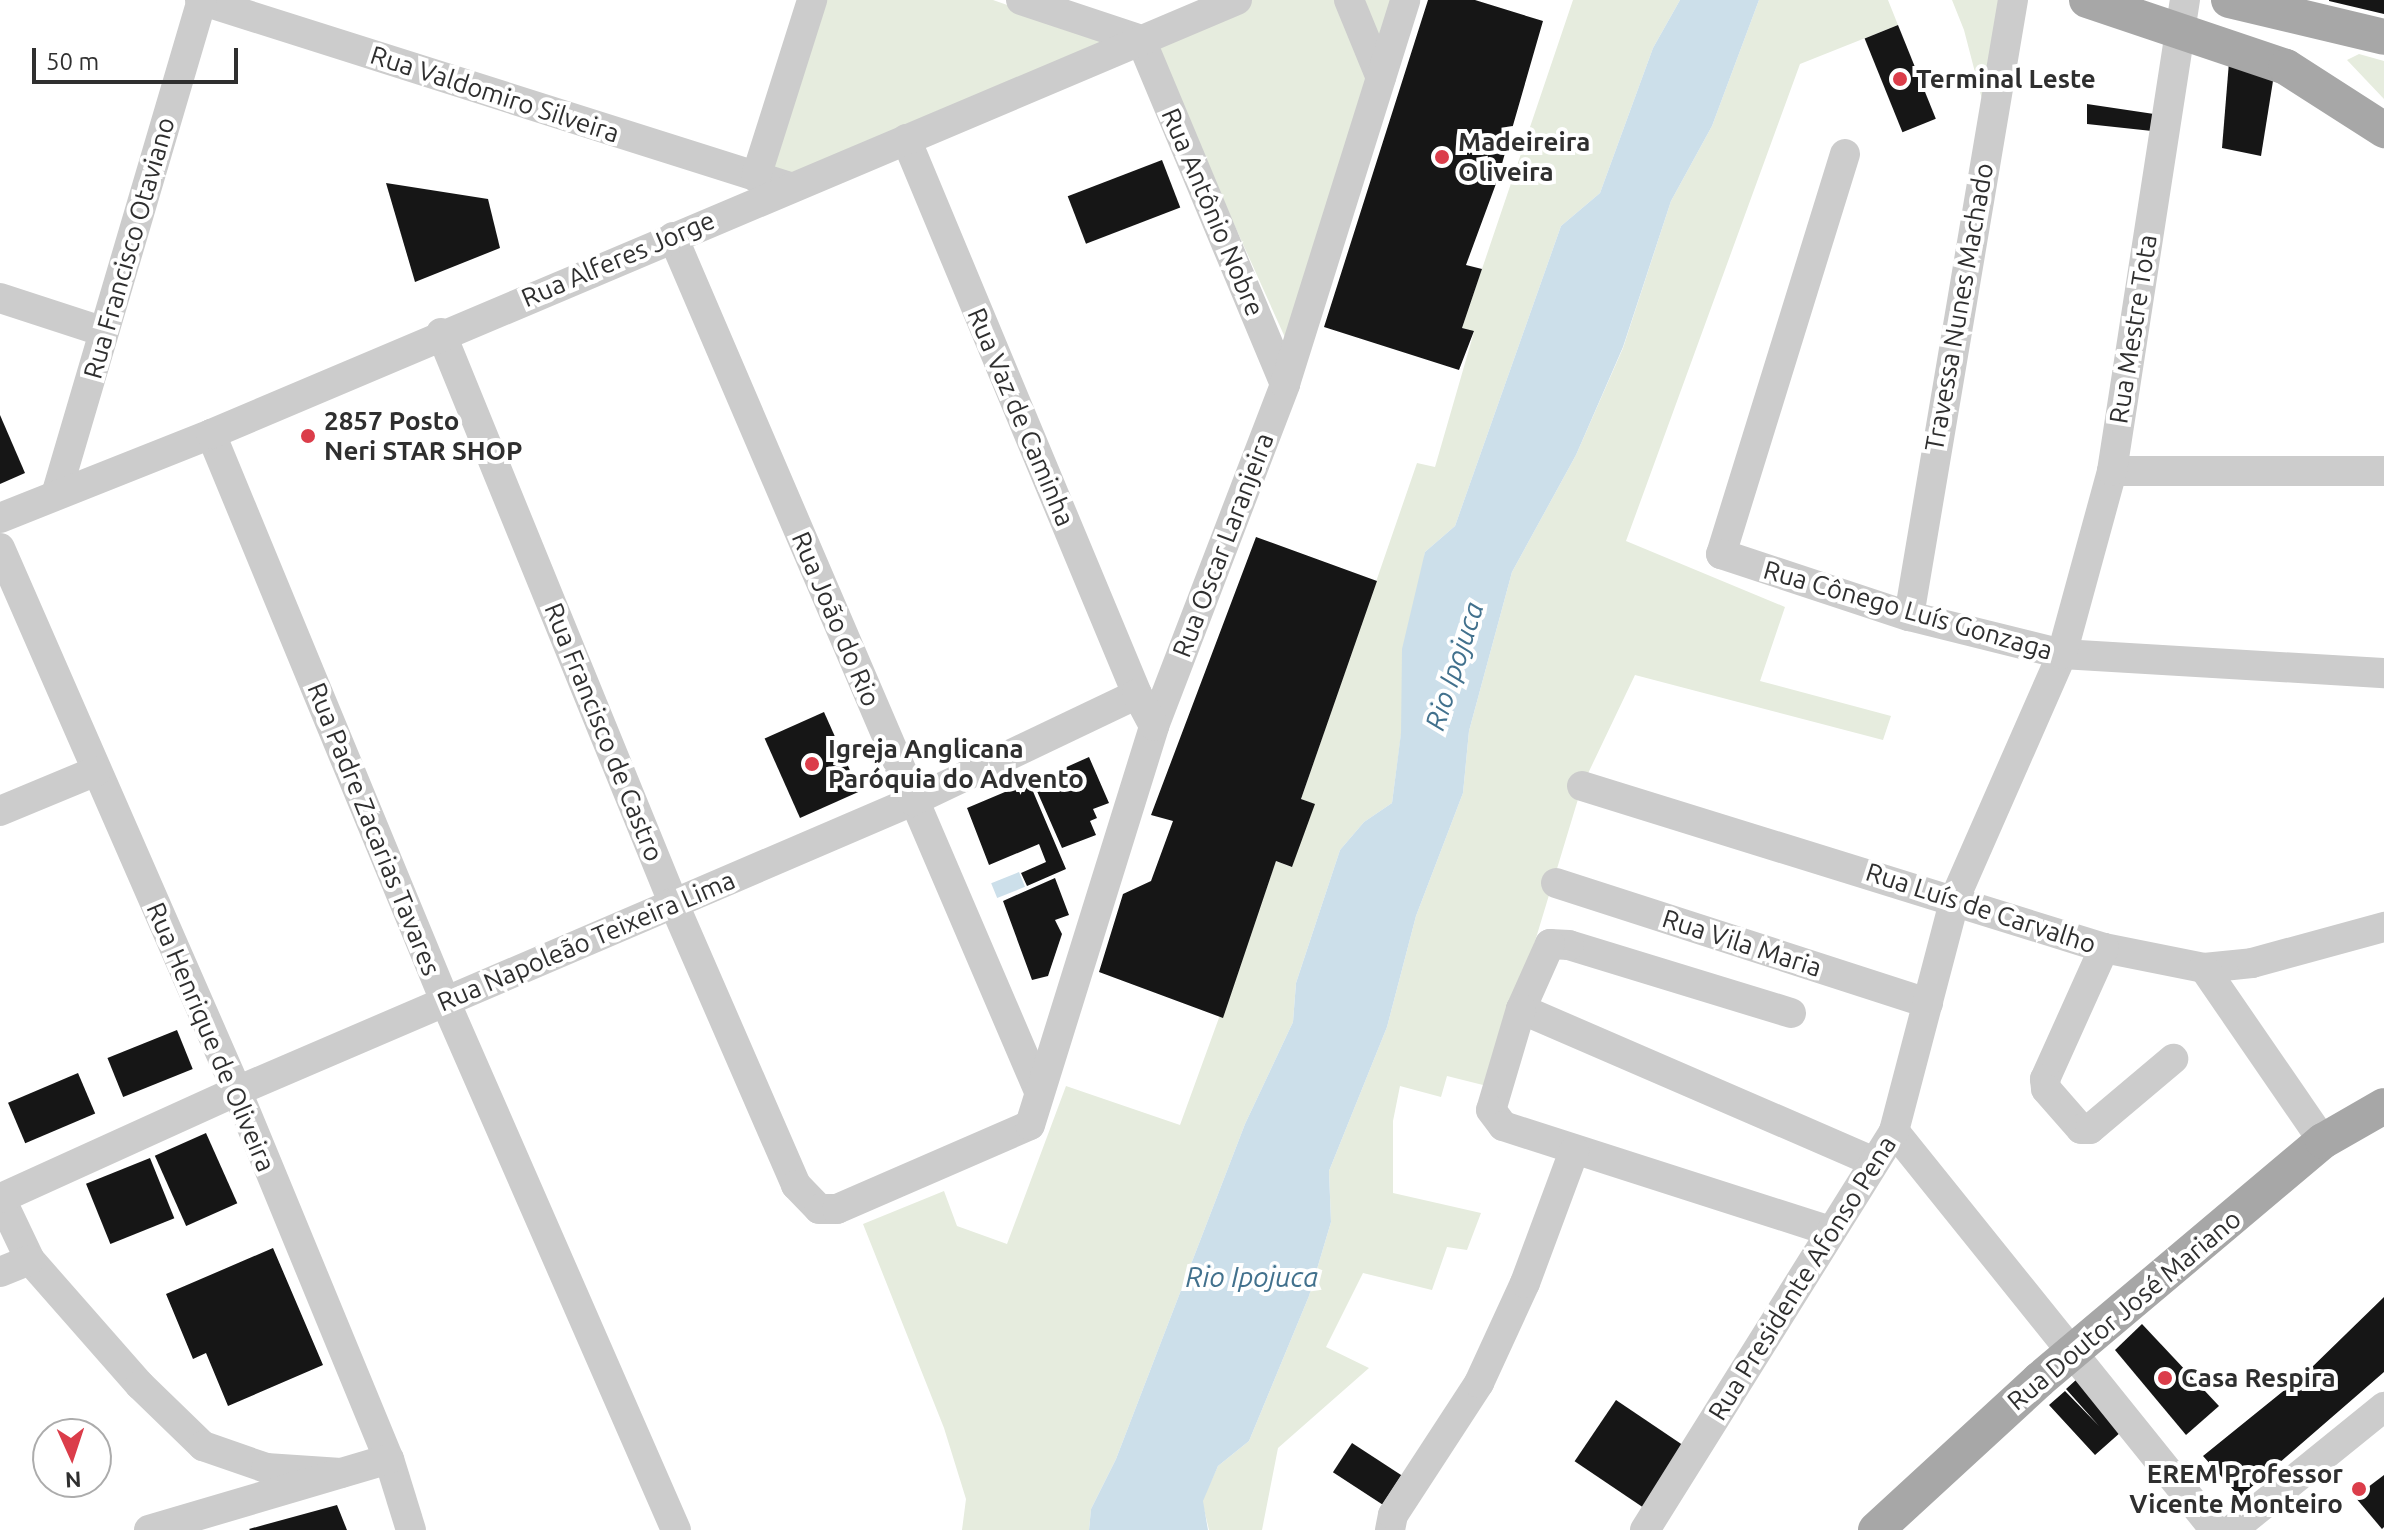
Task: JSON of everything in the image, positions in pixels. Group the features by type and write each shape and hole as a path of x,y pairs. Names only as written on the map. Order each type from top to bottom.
{"main road":[{"path":"2087,0 2182,14 2286,67 2384,130"},
{"path":"2229,0 2384,37"},
{"name":"Rua Doutor José Mariano","path":"1876,1530 2075,1352 2323,1141 2384,1106"}],"street":[{"name":"Rua Valdomiro Silveira","path":"201,0 790,187"},
{"name":"Rua Francisco Otaviano","path":"56,495 201,0"},
{"path":"756,177 812,0"},
{"path":"1021,0 1141,40"},
{"name":"Rua Alferes Jorge","path":"0,518 211,434 441,333 1237,0"},
{"path":"1349,0 1381,78"},
{"name":"Rua Oscar Laranjeira","path":"1038,1089 1154,726 1285,384 1405,0"},
{"name":"Travessa Nunes Machado","path":"1909,616 2013,0"},
{"name":"Rua Mestre Tota","path":"2062,654 2112,471 2182,14"},
{"name":"Rua Antônio Nobre","path":"1141,40 1285,384"},
{"name":"Rua Vaz de Caminha","path":"906,139 1137,694"},
{"name":"Rua Cônego Luís Gonzaga","path":"1845,154 1721,554 1909,616 2062,654 2384,673"},
{"name":"Rua João do Rio","path":"673,237 1038,1089"},
{"path":"0,298 104,332"},
{"name":"Rua Francisco de Castro","path":"441,333 673,902 796,1185 819,1209 860,1201 1030,1125 1038,1089"},
{"name":"Rua Padre Zacarias Tavares","path":"211,434 445,1001 676,1530"},
{"path":"2112,471 2384,471"},
{"name":"Rua Henrique de Oliveira","path":"0,548 237,1091 389,1459 410,1528"},
{"name":"Rua Presidente Afonso Pena","path":"1645,1530 1894,1131 1955,898 2062,654"},
{"path":"1137,694 1154,726"},
{"name":"Rua Napoleão Teixeira Lima","path":"341,1473 266,1468 203,1446 140,1385 30,1260 0,1198 237,1091 913,801 1137,694"},
{"path":"0,811 96,771"},
{"name":"Rua Luís de Carvalho","path":"1582,786 1955,898 2104,948 2204,968 2252,963 2384,927"},
{"name":"Rua Vila Maria","path":"1556,883 1928,1003"},
{"path":"1791,1013 1569,945 1545,949 1521,1009 1491,1110 1494,1118 1574,1151 1830,1231"},
{"path":"2104,948 2045,1079 2046,1089 2081,1129 2090,1129 2173,1059"},
{"path":"2204,968 2323,1141"},
{"path":"1521,1009 1874,1162"},
{"path":"1894,1131 2075,1352 2215,1530"},
{"path":"1390,1530 1393,1515 1479,1383 1525,1283 1574,1151"},
{"path":"0,1272 30,1260"},
{"path":"2232,1530 2384,1407"},
{"path":"149,1530 389,1459"}],"shaded area":[{"path":"822,0 993,0 1100,37 1103,45 792,176 767,170"},
{"path":"1250,0 1344,0 1377,78 1292,353 1152,42"},
{"path":"1352,0 1402,0 1381,71"},
{"path":"1573,0 1680,0 1653,48 1600,193 1561,226 1455,526 1425,552 1392,803 1364,822 1340,850 1296,983 1293,1022 1245,1124 1116,1459 1091,1509 1089,1530 962,1530 966,1499 944,1428 863,1224 944,1191 957,1226 1007,1244 1066,1086 1180,1125 1276,861 1291,867 1314,804 1301,799 1417,463 1435,467 1474,332 1462,328"},
{"path":"1759,0 1888,0 1898,25 1800,64 1626,541 1785,607 1760,681 1891,716 1883,740 1635,675 1582,786 1491,1087 1447,1076 1441,1097 1400,1086 1393,1121 1393,1193 1481,1213 1467,1250 1447,1247 1432,1290 1363,1273 1326,1347 1369,1368 1278,1448 1262,1530 1209,1530 1202,1501 1218,1466 1249,1441 1309,1296 1331,1222 1329,1171 1387,1027 1416,916 1463,793 1469,731 1512,572 1576,455 1623,348 1671,201 1712,126"},
{"path":"1952,0 1999,0 1984,107 1964,30"},
{"path":"2359,54 2384,61 2384,99 2347,60"}],"water":[{"name":"Rio Ipojuca","path":"1680,0 1759,0 1712,126 1671,201 1623,347 1576,455 1512,572 1469,731 1463,793 1416,916 1387,1027 1329,1171 1331,1222 1309,1296 1249,1441 1218,1466 1203,1501 1208,1530 1089,1530 1091,1509 1116,1459 1245,1124 1293,1022 1296,983 1340,850 1364,822 1392,803 1401,733 1402,649 1425,552 1455,526 1561,226 1600,193 1653,48"},
{"path":"1019,872 1025,887 997,898 991,883"}],"building":[{"path":"1428,0 1475,0 1543,21 1497,181 1466,265 1482,269 1462,328 1474,331 1459,370 1324,327"},
{"path":"2384,0 2384,14 2329,1"},
{"name":"Terminal Leste","path":"1898,25 1936,119 1902,132 1865,38"},
{"path":"2229,62 2273,81 2261,156 2222,148"},
{"path":"2087,104 2154,114 2152,131 2087,124"},
{"path":"1162,160 1180,208 1086,244 1068,196"},
{"path":"386,183 488,199 500,248 415,282"},
{"path":"0,415 25,473 0,484"},
{"path":"1256,537 1377,581 1301,799 1315,804 1292,867 1276,861 1223,1018 1099,972 1123,894 1151,881 1173,821 1151,815"},
{"name":"Igreja Anglicana Paróquia do Advento","path":"824,712 859,791 800,818 765,738"},
{"path":"1089,757 1109,803 1093,809 1097,818 1090,821 1096,835 1062,848 1033,782"},
{"path":"1029,782 1066,869 1027,886 1021,873 1046,862 1039,844 989,865 967,808"},
{"path":"1055,878 1069,915 1055,920 1062,934 1048,976 1032,980 1003,901"},
{"path":"177,1030 193,1069 123,1097 107,1058"},
{"path":"78,1073 95,1114 25,1143 8,1103"},
{"path":"206,1133 237,1203 186,1226 155,1156"},
{"path":"150,1158 174,1218 110,1244 86,1184"},
{"path":"273,1248 323,1365 228,1406 206,1353 193,1359 166,1294"},
{"path":"2384,1297 2384,1372 2240,1497 2203,1456 2308,1371"},
{"name":"Casa Respira","path":"2142,1324 2219,1406 2186,1435 2115,1350"},
{"path":"2087,1370 2130,1424 2095,1455 2049,1405 2065,1391 2099,1426 2066,1389"},
{"path":"1616,1400 1690,1450 1648,1511 1575,1461"},
{"path":"1352,1443 1401,1475 1382,1504 1333,1472"},
{"path":"2384,1475 2384,1527 2382,1529 2355,1497"},
{"path":"337,1505 347,1530 249,1529"}],"place":[{"name":"Terminal Leste","path":"1900,79"},
{"name":"Madeireira Oliveira","path":"1442,157"},
{"name":"2857 Posto Neri STAR SHOP","path":"308,436"},
{"name":"Igreja Anglicana Paróquia do Advento","path":"812,764"},
{"name":"Casa Respira","path":"2165,1378"},
{"name":"EREM Professor Vicente Monteiro","path":"2359,1489"}]}
